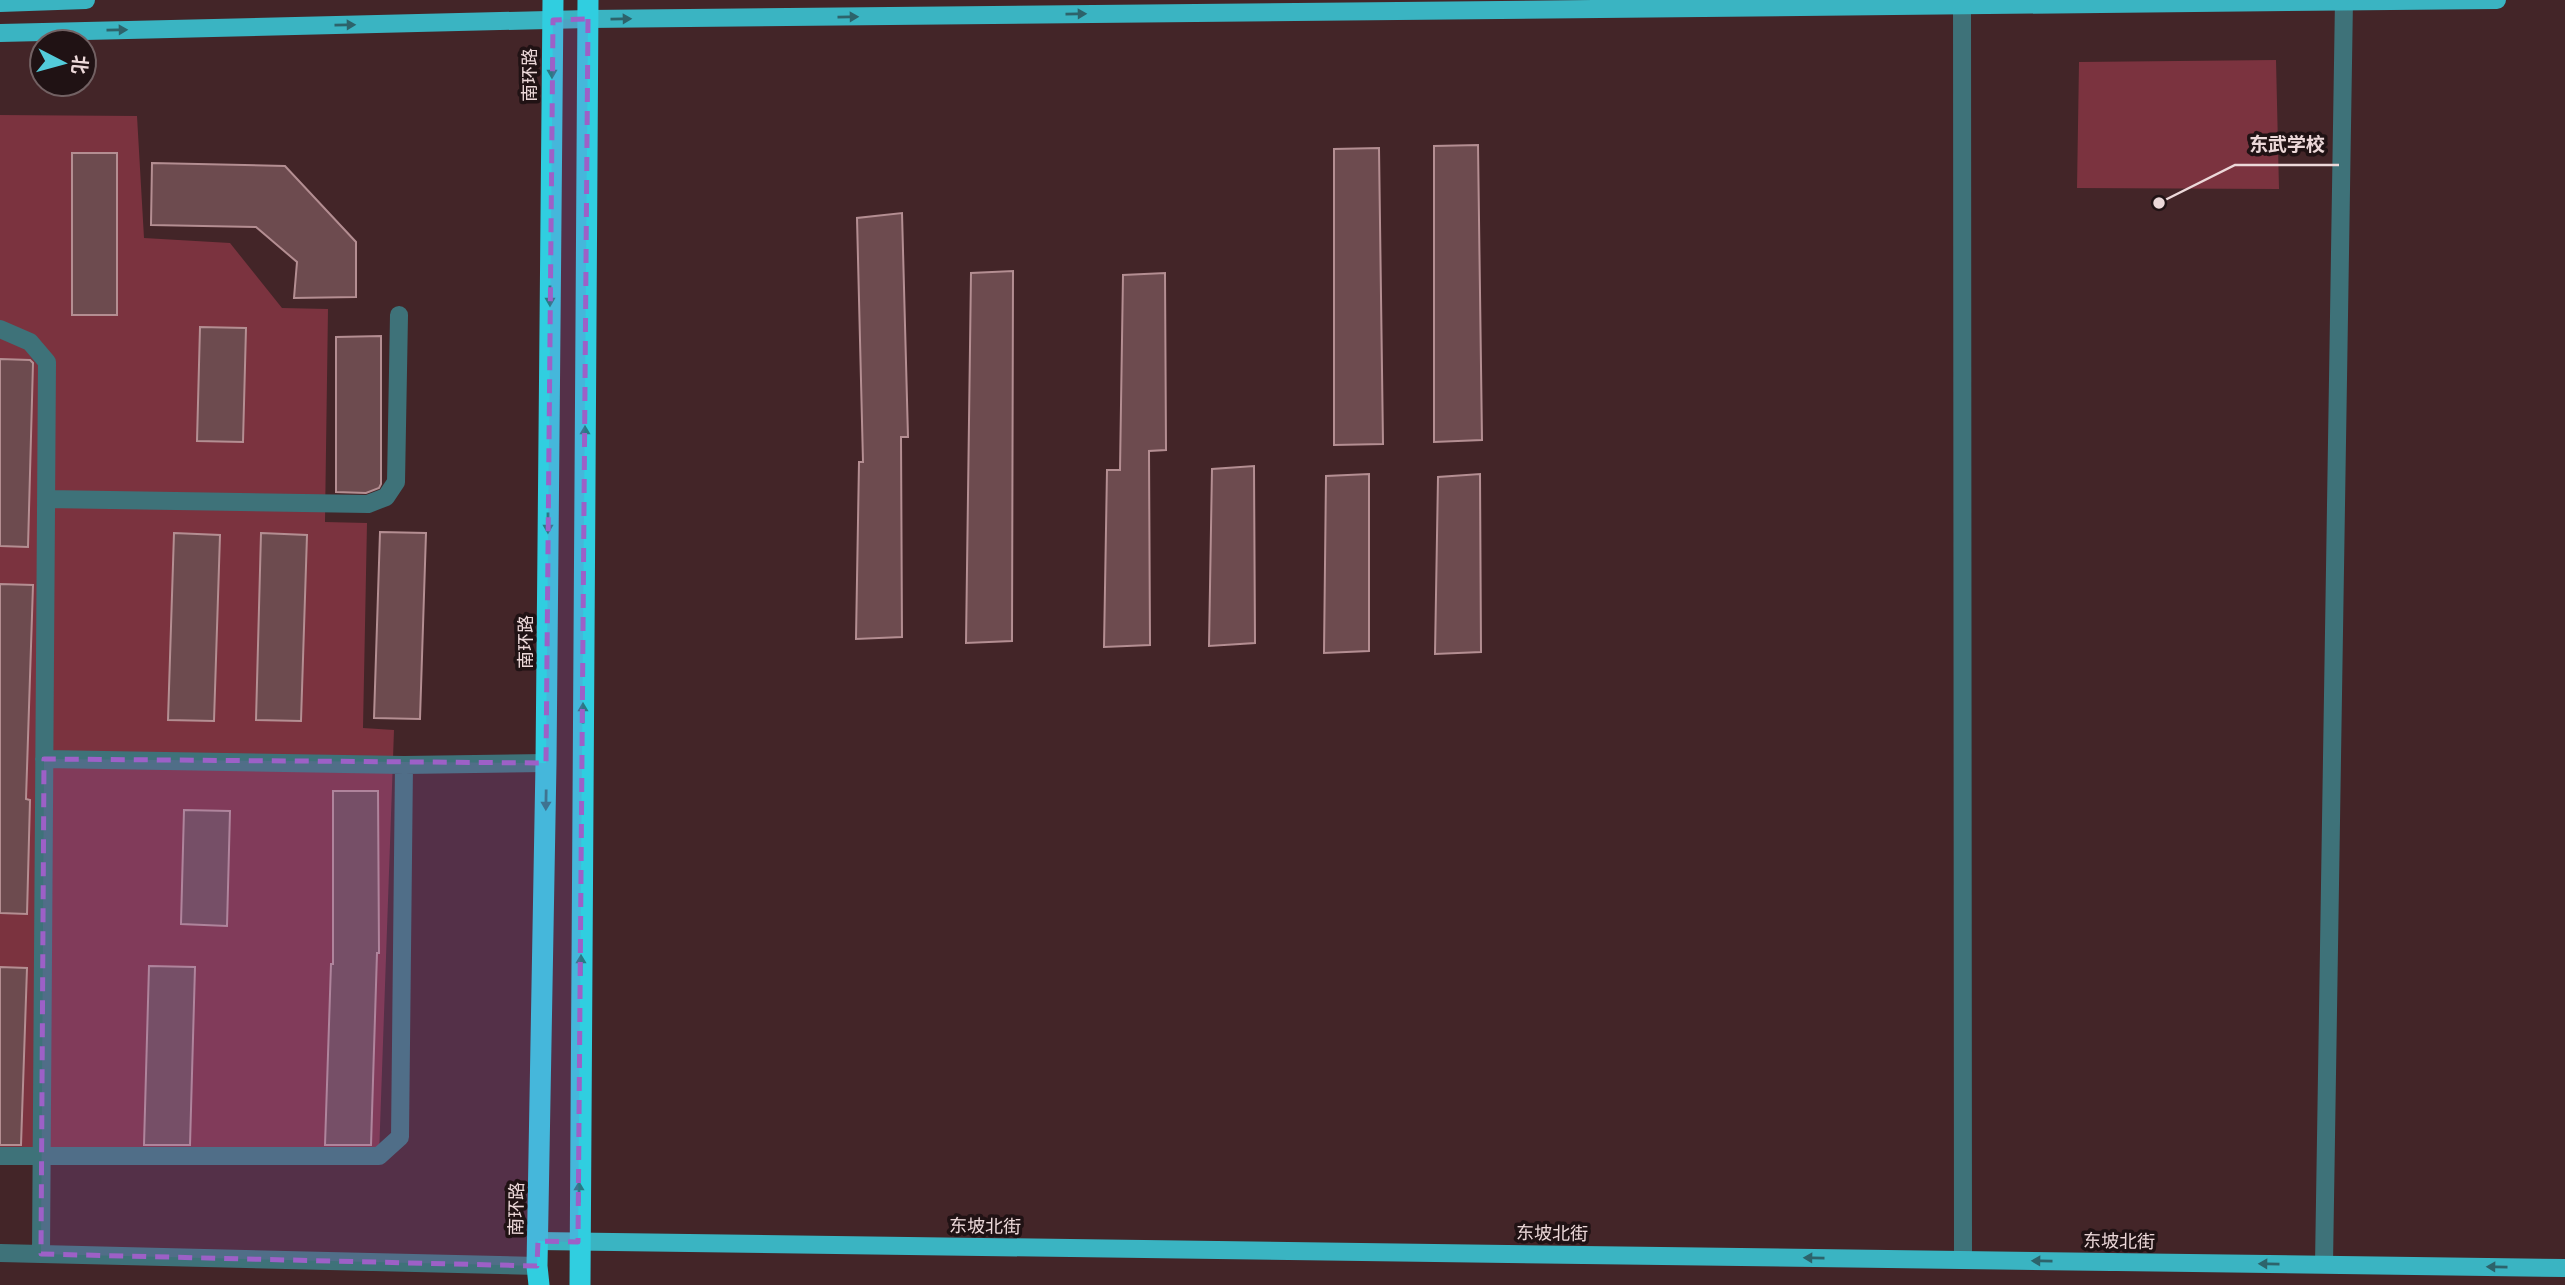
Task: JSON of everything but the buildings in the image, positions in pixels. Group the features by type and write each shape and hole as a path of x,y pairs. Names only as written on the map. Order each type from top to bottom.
{"highway":[{"name":"南环路","path":"538,1275 547,764 553,10"},
{"path":"580,1285 588,10"}],"main road":[{"path":"5,2 86,0"},
{"path":"0,33 553,10 2497,0"},
{"name":"东坡北街","path":"538,1241 2565,1268"}],"street":[{"path":"2324,1264 2344,1"},
{"path":"1963,3 1963,1260"},
{"path":"46,499 368,504 386,496 396,482 399,315"},
{"path":"0,330 30,342 47,362 41,1254"},
{"path":"44,759 404,765 547,764"},
{"path":"0,1156 379,1156 400,1137 404,765"},
{"path":"0,1253 538,1275"}],"highlighted area":[{"path":"588,19 578,1242 538,1241 537,1266 41,1254 44,759 546,763 553,20"}],"shaded area":[{"path":"2276,60 2279,189 2077,188 2079,62"},
{"path":"0,115 137,116 144,238 230,243 282,308 328,309 325,522 367,523 363,728 394,730 379,1156 0,1154"}],"place":[{"name":"东武学校","path":"2159,203"}]}
